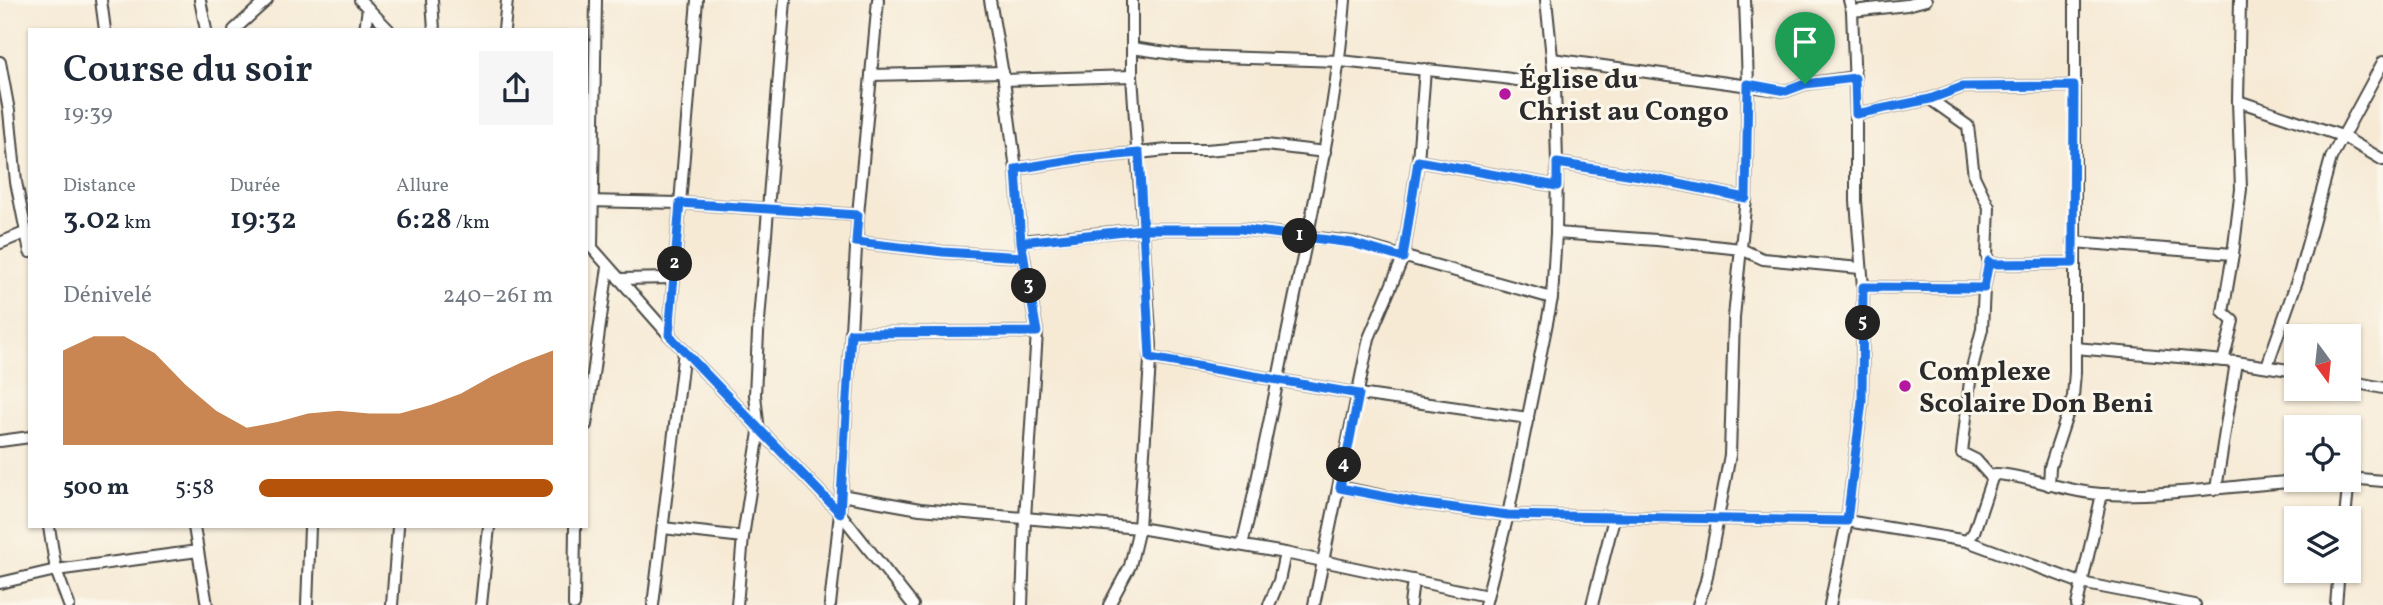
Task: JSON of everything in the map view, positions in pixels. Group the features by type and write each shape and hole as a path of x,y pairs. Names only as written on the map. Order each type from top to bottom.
{"street":[{"path":"101,0 105,28"},
{"path":"200,0 206,28"},
{"path":"236,28 267,0"},
{"path":"432,0 435,28"},
{"path":"504,28 507,0"},
{"path":"596,0 589,244 759,432 840,513 913,605"},
{"path":"669,335 697,0"},
{"path":"737,605 743,537 759,432 755,395 785,0"},
{"path":"830,605 840,513 858,215 878,0 869,0"},
{"path":"989,0 1004,76 1016,169 1021,242 1037,332 1022,605"},
{"path":"1109,605 1130,566 1139,528 1150,358 1144,229 1132,76 1132,0"},
{"path":"1241,545 1261,466 1325,152 1340,61 1345,0"},
{"path":"841,495 920,509 1139,528 1324,561 1413,580 1486,600 1508,515 1552,298 1557,163 1555,86 1546,0"},
{"path":"1699,605 1730,455 1734,317 1746,198 1748,84 1745,0"},
{"path":"1830,605 1847,521 1862,401 1863,287 1856,201 1856,114 1851,5 1908,5 1926,0"},
{"path":"2049,485 2050,467 2073,397 2075,0"},
{"path":"2223,361 2233,321 2223,312 2241,189 2238,101 2240,0"},
{"path":"364,4 365,28"},
{"path":"364,4 387,28"},
{"path":"1132,48 1188,56 1340,61 1555,86"},
{"path":"1552,59 1786,91 1805,84 1855,78"},
{"path":"0,62 9,111 16,182 26,203 28,239"},
{"path":"2267,366 2298,278 2331,158 2383,62"},
{"path":"1314,605 1369,338 1403,258 1418,161 1425,69"},
{"path":"871,75 1132,76"},
{"path":"1856,114 1930,99 1962,87 2074,86"},
{"path":"1930,99 1968,126 1974,176 1989,207 1989,261 1984,288 1982,329 1971,372 1962,453 1976,460 1992,478"},
{"path":"2238,101 2342,136 2383,160"},
{"path":"1016,169 1139,153 1266,145 1325,152"},
{"path":"1418,161 1557,186"},
{"path":"1557,163 1640,176 1746,198"},
{"path":"589,201 768,207 858,215"},
{"path":"1021,242 1144,229 1241,229 1308,236 1352,243 1552,298"},
{"path":"0,243 27,232"},
{"path":"1556,233 1657,240 1741,250 1763,259 1860,268"},
{"path":"856,242 943,252 1024,257"},
{"path":"2073,242 2233,254"},
{"path":"1989,261 1993,264 2073,263"},
{"path":"588,411 608,267"},
{"path":"618,279 674,278"},
{"path":"1863,287 1984,288"},
{"path":"851,333 1037,332"},
{"path":"2075,348 2236,362 2284,369"},
{"path":"653,605 684,351"},
{"path":"1150,358 1359,394 1528,418"},
{"path":"2216,489 2236,362"},
{"path":"2361,384 2383,388"},
{"path":"0,441 28,437"},
{"path":"1967,541 1974,532 1992,478 1996,474 2102,494 2284,483"},
{"path":"2361,479 2383,481"},
{"path":"1340,488 1418,503 1508,515 1847,521 1967,541 2081,583 2195,605"},
{"path":"2077,605 2102,494"},
{"path":"1592,605 1614,518"},
{"path":"50,528 56,570 69,605"},
{"path":"194,528 206,605"},
{"path":"307,605 310,528"},
{"path":"392,605 398,528"},
{"path":"481,605 489,528"},
{"path":"574,605 575,528"},
{"path":"663,528 743,537"},
{"path":"0,583 56,570 198,551"},
{"path":"1269,605 1279,581 1285,553"},
{"path":"1410,605 1413,580"},
{"path":"2336,605 2338,583"}],"place":[{"name":"Église du Christ au Congo","path":"1505,94"},
{"name":"Complexe Scolaire Don Beni","path":"1905,386"}],"route":[{"path":"1805,84 1786,91 1748,84 1746,198 1640,176 1557,163 1557,186 1418,161 1403,258 1352,243 1241,229 1144,229 1021,242 1024,257 943,252 856,242 858,215 680,203 669,335 759,432 840,513 851,333 1037,332 1024,257 1021,242 1016,169 1139,153 1144,229 1147,275 1148,308 1151,346 1150,358 1359,394 1340,488 1418,503 1508,515 1847,521 1862,401 1863,287 1984,288 1989,261 1993,264 2073,263 2074,86 1962,87 1930,99 1856,114 1855,78 1805,84"}]}
